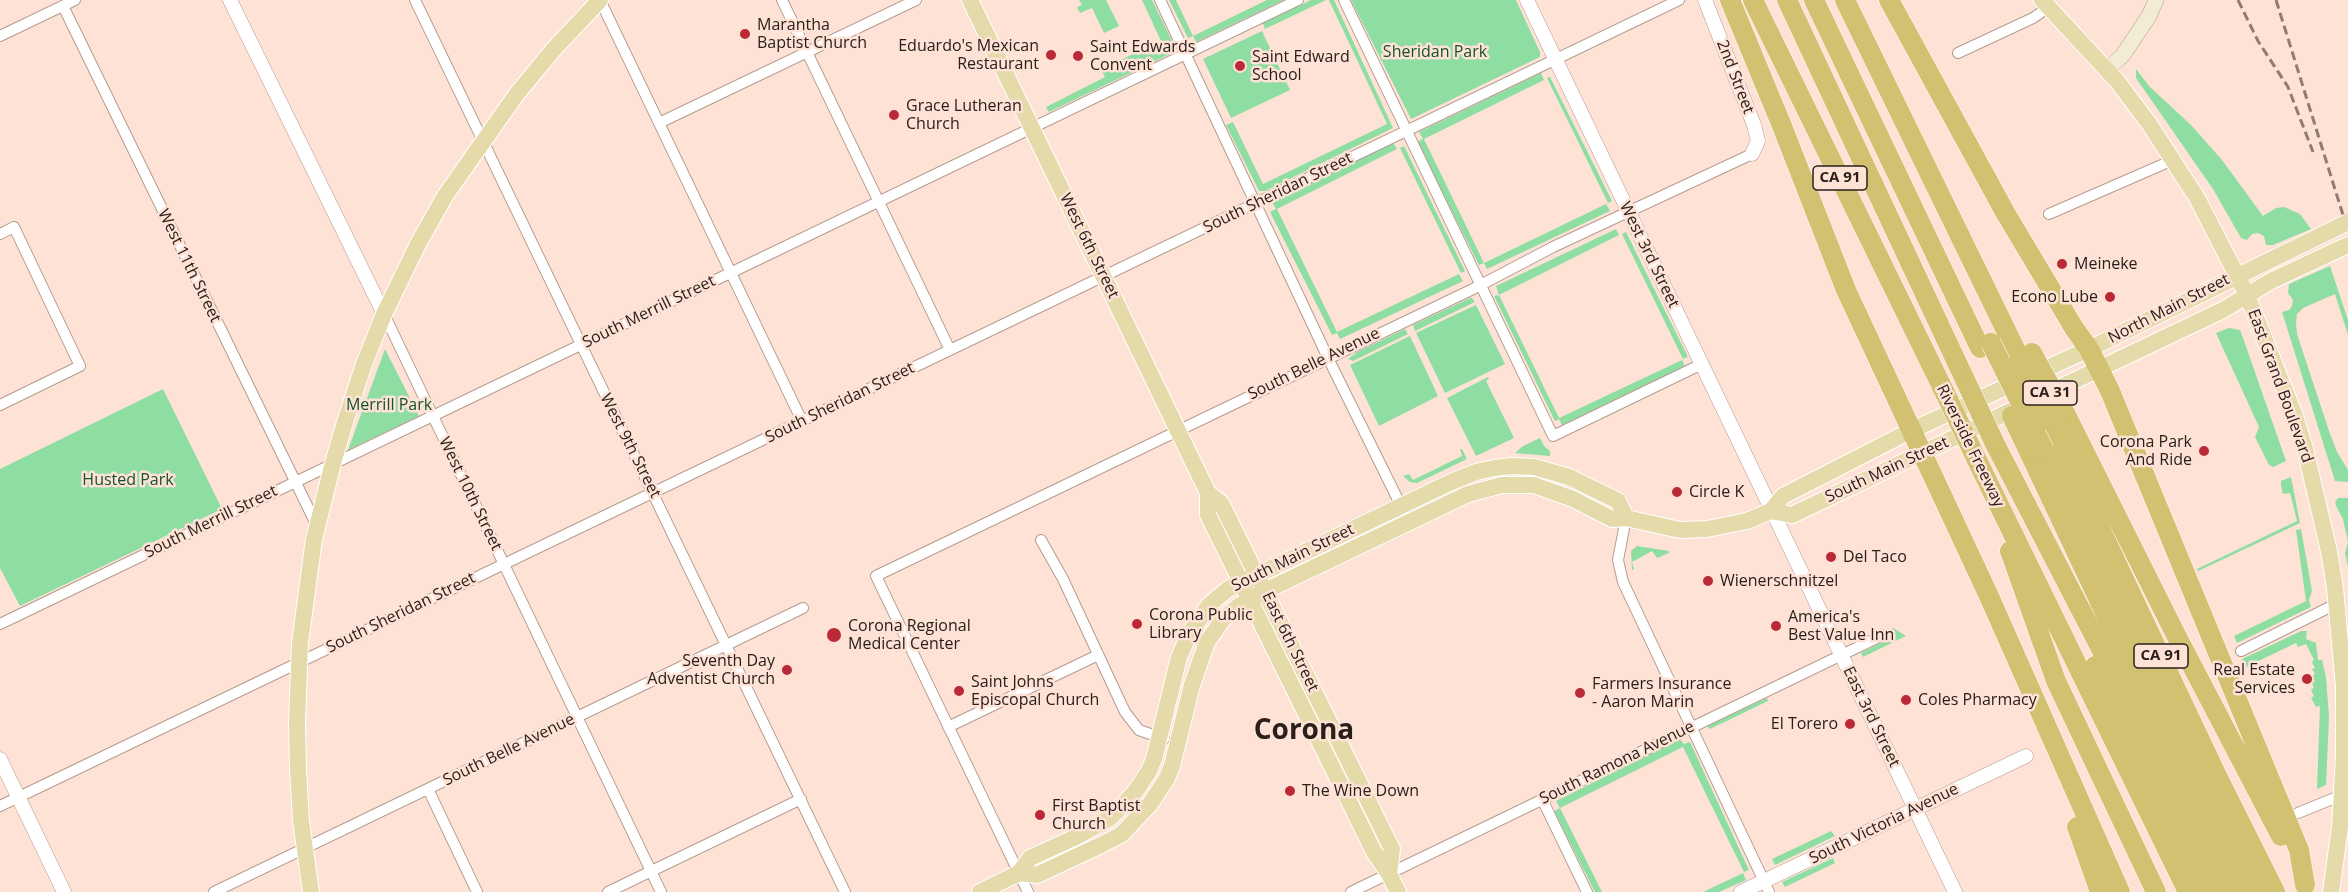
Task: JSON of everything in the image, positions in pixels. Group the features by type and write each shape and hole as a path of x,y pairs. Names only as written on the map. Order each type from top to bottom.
{"highway":[{"path":"1730,0 1846,290 1912,430 2120,892"},
{"name":"Riverside Freeway","path":"1753,0 2188,892"},
{"path":"1786,0 1996,446 2135,716 2222,892"},
{"path":"1814,0 1933,247 1986,346 2037,452 2236,892"},
{"name":"CA 91","path":"1845,0 1965,250 2026,356 2057,416 2217,776 2274,892"},
{"path":"1889,0 2006,214 2089,349 2111,394 2299,850 2307,889"},
{"path":"2057,416 2176,635 2307,889"},
{"path":"2037,452 2156,679 2256,892"},
{"path":"2019,492 2018,502 2021,513 2204,892"},
{"path":"1995,497 2013,561 2056,681 2156,892"},
{"path":"2022,672 2100,892"},
{"path":"2217,851 2230,865 2242,892"}],"main road":[{"path":"311,892 304,849 298,770 299,662 307,585 317,526 333,463 364,364 384,314 418,244 445,196 482,141 539,66 600,0"},
{"name":"West 6th Street","path":"970,0 1208,493 1208,515 1241,582"},
{"path":"2107,70 2123,55 2149,16 2156,0"},
{"name":"East Grand Boulevard","path":"2045,4 2107,70 2150,125 2197,198 2247,295 2295,416 2305,448 2329,551 2344,687 2340,827 2331,892"},
{"name":"North Main Street","path":"1989,393 2089,349 2348,222"},
{"name":"North Main Street","path":"2002,416 2223,310 2275,280 2348,245"},
{"name":"South Main Street","path":"1019,873 1037,875 1122,834 1150,804 1166,780 1179,743 1192,686 1207,642 1224,618 1250,598 1467,494 1490,487 1512,484 1534,485 1573,499 1612,519 1626,518 1680,530 1729,526 1771,511 1784,496 1989,393"},
{"name":"South Main Street","path":"1771,511 1792,515 2002,416"},
{"name":"South Main Street","path":"980,892 1019,873 1030,858 1110,818 1135,792 1149,771 1160,738 1179,657 1190,633 1209,605 1228,589 1467,475 1494,468 1520,466 1546,469 1569,477 1618,501 1626,518"},
{"name":"West 6th Street","path":"1208,493 1221,503 1257,574"},
{"name":"East 6th Street","path":"1257,574 1392,849 1389,874"},
{"name":"East 6th Street","path":"1241,582 1374,852 1398,892"}],"street":[{"path":"0,36 75,0"},
{"name":"West 10th Street","path":"230,0 384,314 661,892"},
{"name":"West 9th Street","path":"415,0 654,492 844,892"},
{"path":"600,0 802,421"},
{"path":"782,0 950,350"},
{"path":"659,123 916,0"},
{"path":"1160,0 1328,358 1409,522"},
{"name":"South Merrill Street","path":"0,624 1298,0"},
{"path":"1344,0 1553,436 1702,364"},
{"name":"West 3rd Street","path":"1527,0 1771,511"},
{"name":"South Sheridan Street","path":"0,806 1256,204 1554,58 1679,0"},
{"name":"2nd Street","path":"1706,0 1754,125 1758,141 1752,154"},
{"path":"1958,52 2033,18 2045,4"},
{"name":"West 11th Street","path":"63,6 317,526"},
{"name":"South Belle Avenue","path":"948,727 876,576 1752,154"},
{"path":"2049,214 2173,160"},
{"path":"0,234 14,227 80,366 0,405"},
{"name":"East 3rd Street","path":"1771,511 1842,657 1844,674 1850,691 1864,701 1955,892"},
{"path":"1626,518 1619,546 1619,570 1629,597 1766,887"},
{"path":"1041,540 1059,570 1130,720 1142,732 1179,743"},
{"path":"2241,651 2336,604"},
{"name":"South Belle Avenue","path":"214,892 803,608"},
{"name":"South Ramona Avenue","path":"1352,892 1542,799 1693,731 1883,635"},
{"path":"1028,892 948,727 1098,655"},
{"name":"South Victoria Avenue","path":"1741,892 1766,887 1915,808 2026,756"},
{"path":"0,759 64,892"},
{"path":"428,789 477,892"},
{"path":"2298,813 2342,795"},
{"path":"608,892 801,799"},
{"path":"1542,799 1587,892"}],"green space":[{"path":"1079,0 1106,0 1119,26 1104,33 1092,8 1080,13 1077,7 1082,5"},
{"path":"1142,0 1152,0 1173,43 1166,47 1170,54 1049,112 1046,107 1105,77 1101,69 1161,41"},
{"path":"1169,0 1176,0 1193,36 1188,38"},
{"path":"1267,0 1284,0 1196,42 1193,36"},
{"path":"1311,0 1326,0 1265,29 1263,23"},
{"path":"1329,0 1334,0 1393,128 1265,191 1259,191 1226,125 1233,122 1263,184 1387,124"},
{"name":"Sheridan Park","path":"1351,0 1516,0 1540,52 1540,57 1411,119"},
{"path":"1262,31 1290,90 1231,118 1203,59"},
{"path":"2136,69 2150,87 2191,125 2222,160 2263,216 2276,208 2284,207 2300,214 2311,229 2273,245 2266,245 2264,236 2258,233 2252,234 2247,240 2241,238 2213,189 2136,78"},
{"path":"1541,73 1544,80 1424,139 1484,263 1479,265 1417,142 1423,139 1419,132"},
{"path":"1550,77 1612,201 1608,203 1547,78"},
{"path":"1393,143 1397,149 1277,209 1337,332 1459,274 1463,281 1340,339 1337,333 1332,335 1270,212 1276,209 1272,202"},
{"path":"1404,146 1465,271 1461,273 1400,148"},
{"path":"1606,204 1610,211 1487,269 1484,263"},
{"path":"1616,229 1619,235 1499,295 1496,286"},
{"path":"1626,232 1688,357 1683,359 1622,234"},
{"path":"2330,266 2348,320 2348,335 2335,294 2303,308 2297,314 2296,323 2297,334 2329,431 2337,452 2348,470 2348,482 2335,481 2282,312 2289,310 2292,306 2293,300 2288,293 2289,284"},
{"path":"1499,295 1559,418 1682,360 1685,366 1562,425 1559,419 1555,421 1494,296"},
{"path":"1470,298 1475,302 1415,331 1413,325"},
{"path":"1476,305 1505,364 1445,393 1416,333"},
{"path":"2229,328 2240,330 2286,461 2273,467 2269,465 2255,437 2259,427 2216,333"},
{"path":"1405,329 1408,334 1353,361 1348,359 1357,352"},
{"path":"1410,336 1438,396 1379,426 1350,365"},
{"name":"Merrill Park","path":"385,349 419,416 348,450"},
{"path":"1488,377 1486,381 1514,438 1476,456 1447,398"},
{"name":"Husted Park","path":"163,389 222,509 20,606 0,568 0,469"},
{"path":"1540,438 1550,451 1550,456 1515,453 1523,446"},
{"path":"1460,449 1467,459 1417,483 1410,482 1403,476 1409,474 1413,480 1462,456"},
{"path":"2291,477 2300,523 2198,571 2197,569 2297,521 2290,493 2283,494 2281,486 2281,481"},
{"path":"2338,498 2348,498 2348,542 2343,519 2335,502"},
{"path":"2301,529 2312,591 2309,600 2311,607 2237,643 2234,636 2306,601 2296,530"},
{"path":"2348,542 2348,567 2345,553"},
{"path":"1637,546 1669,551 1669,553 1657,558 1652,551 1632,562 1634,569 1632,570 1631,551"},
{"path":"1893,628 1906,636 1863,657 1861,653 1891,638 1888,630"},
{"path":"2301,631 2307,631 2306,639 2316,643 2318,660 2322,660 2326,677 2329,717 2326,785 2317,789 2320,706 2316,707 2311,698 2314,696 2311,690 2314,688 2312,683 2315,681 2312,669 2315,668 2312,662 2314,660 2306,644 2298,647 2296,643 2246,667 2242,659"},
{"path":"1767,698 1768,701 1710,729 1707,726"},
{"path":"1680,739 1684,744 1690,742 1749,870 1744,872 1683,747 1560,808 1556,801"},
{"path":"1560,808 1602,892 1595,892 1554,811"},
{"path":"1831,831 1835,836 1775,865 1772,859"},
{"path":"1833,858 1835,863 1785,887 1782,882"},
{"path":"1743,873 1746,880 1719,892 1703,892"}],"railway":[{"path":"2238,0 2258,41 2288,87 2313,152"},
{"path":"2276,0 2348,231"}],"place":[{"name":"Marantha Baptist Church","path":"745,34"},
{"name":"Eduardo's Mexican Restaurant","path":"1051,55"},
{"name":"Saint Edwards Convent","path":"1078,56"},
{"name":"Saint Edward School","path":"1240,66"},
{"name":"Grace Lutheran Church","path":"894,115"},
{"name":"Meineke","path":"2062,264"},
{"name":"Econo Lube","path":"2110,297"},
{"name":"Corona Park And Ride","path":"2204,451"},
{"name":"Circle K","path":"1677,492"},
{"name":"Del Taco","path":"1831,557"},
{"name":"Wienerschnitzel","path":"1708,581"},
{"name":"Corona Public Library","path":"1137,624"},
{"name":"America's Best Value Inn","path":"1776,626"},
{"name":"Corona Regional Medical Center","path":"834,635"},
{"name":"Seventh Day Adventist Church","path":"787,670"},
{"name":"Real Estate Services","path":"2307,679"},
{"name":"Saint Johns Episcopal Church","path":"959,691"},
{"name":"Farmers Insurance - Aaron Marin","path":"1580,693"},
{"name":"Coles Pharmacy","path":"1906,700"},
{"name":"El Torero","path":"1850,724"},
{"name":"The Wine Down","path":"1290,791"},
{"name":"First Baptist Church","path":"1040,815"}],"district":[{"name":"Corona","path":"1304,731"}]}
